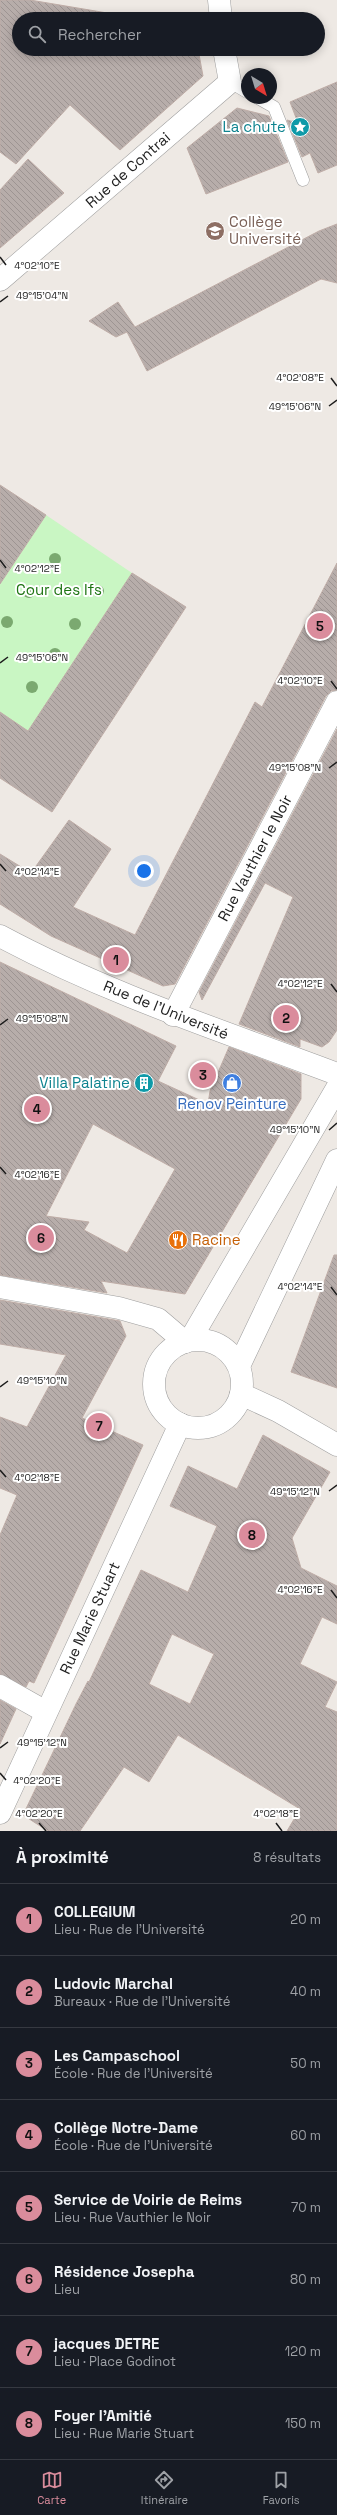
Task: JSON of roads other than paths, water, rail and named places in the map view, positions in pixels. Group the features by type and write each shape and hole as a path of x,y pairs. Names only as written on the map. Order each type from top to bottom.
{"street":[{"path":"219,0 220,12"},
{"name":"Rue de Contrai","path":"0,280 238,87 227,56"},
{"name":"Rue Vauthier le Noir","path":"173,1015 337,702"},
{"name":"Rue de l'Université","path":"0,936 42,959 173,1015 337,1074"},
{"path":"188,1341 337,1088"},
{"path":"239,1366 337,1160"},
{"path":"0,1287 119,1308 158,1319 188,1341"},
{"path":"205,1340 219,1345 231,1354 239,1366 242,1380 241,1394 236,1406 218,1423 205,1427 192,1427 180,1424 168,1415 159,1403 155,1388 156,1373 161,1360 172,1349 188,1341 205,1340"},
{"path":"241,1394 278,1411 337,1444"},
{"name":"Rue Marie Stuart","path":"0,1813 180,1424"},
{"path":"0,1686 46,1712"}],"lane":[{"path":"269,104 274,107 303,180"}],"place":[{"name":"La chute","path":"300,127"},
{"name":"Collège Université","path":"215,231"},
{"name":"Service de Voirie de Reims","path":"320,626"},
{"name":"COLLEGIUM","path":"116,960"},
{"name":"Ludovic Marchal","path":"286,1018"},
{"name":"Les Campaschool","path":"203,1075"},
{"name":"Villa Palatine","path":"144,1083"},
{"name":"Renov Peinture","path":"232,1083"},
{"name":"Collège Notre-Dame","path":"37,1109"},
{"name":"Résidence Josepha","path":"41,1238"},
{"name":"Racine","path":"178,1240"},
{"name":"jacques DETRE","path":"99,1426"},
{"name":"Foyer l'Amitié","path":"252,1535"}],"park label":[{"name":"Cour des Ifs","path":"59,590"}]}
